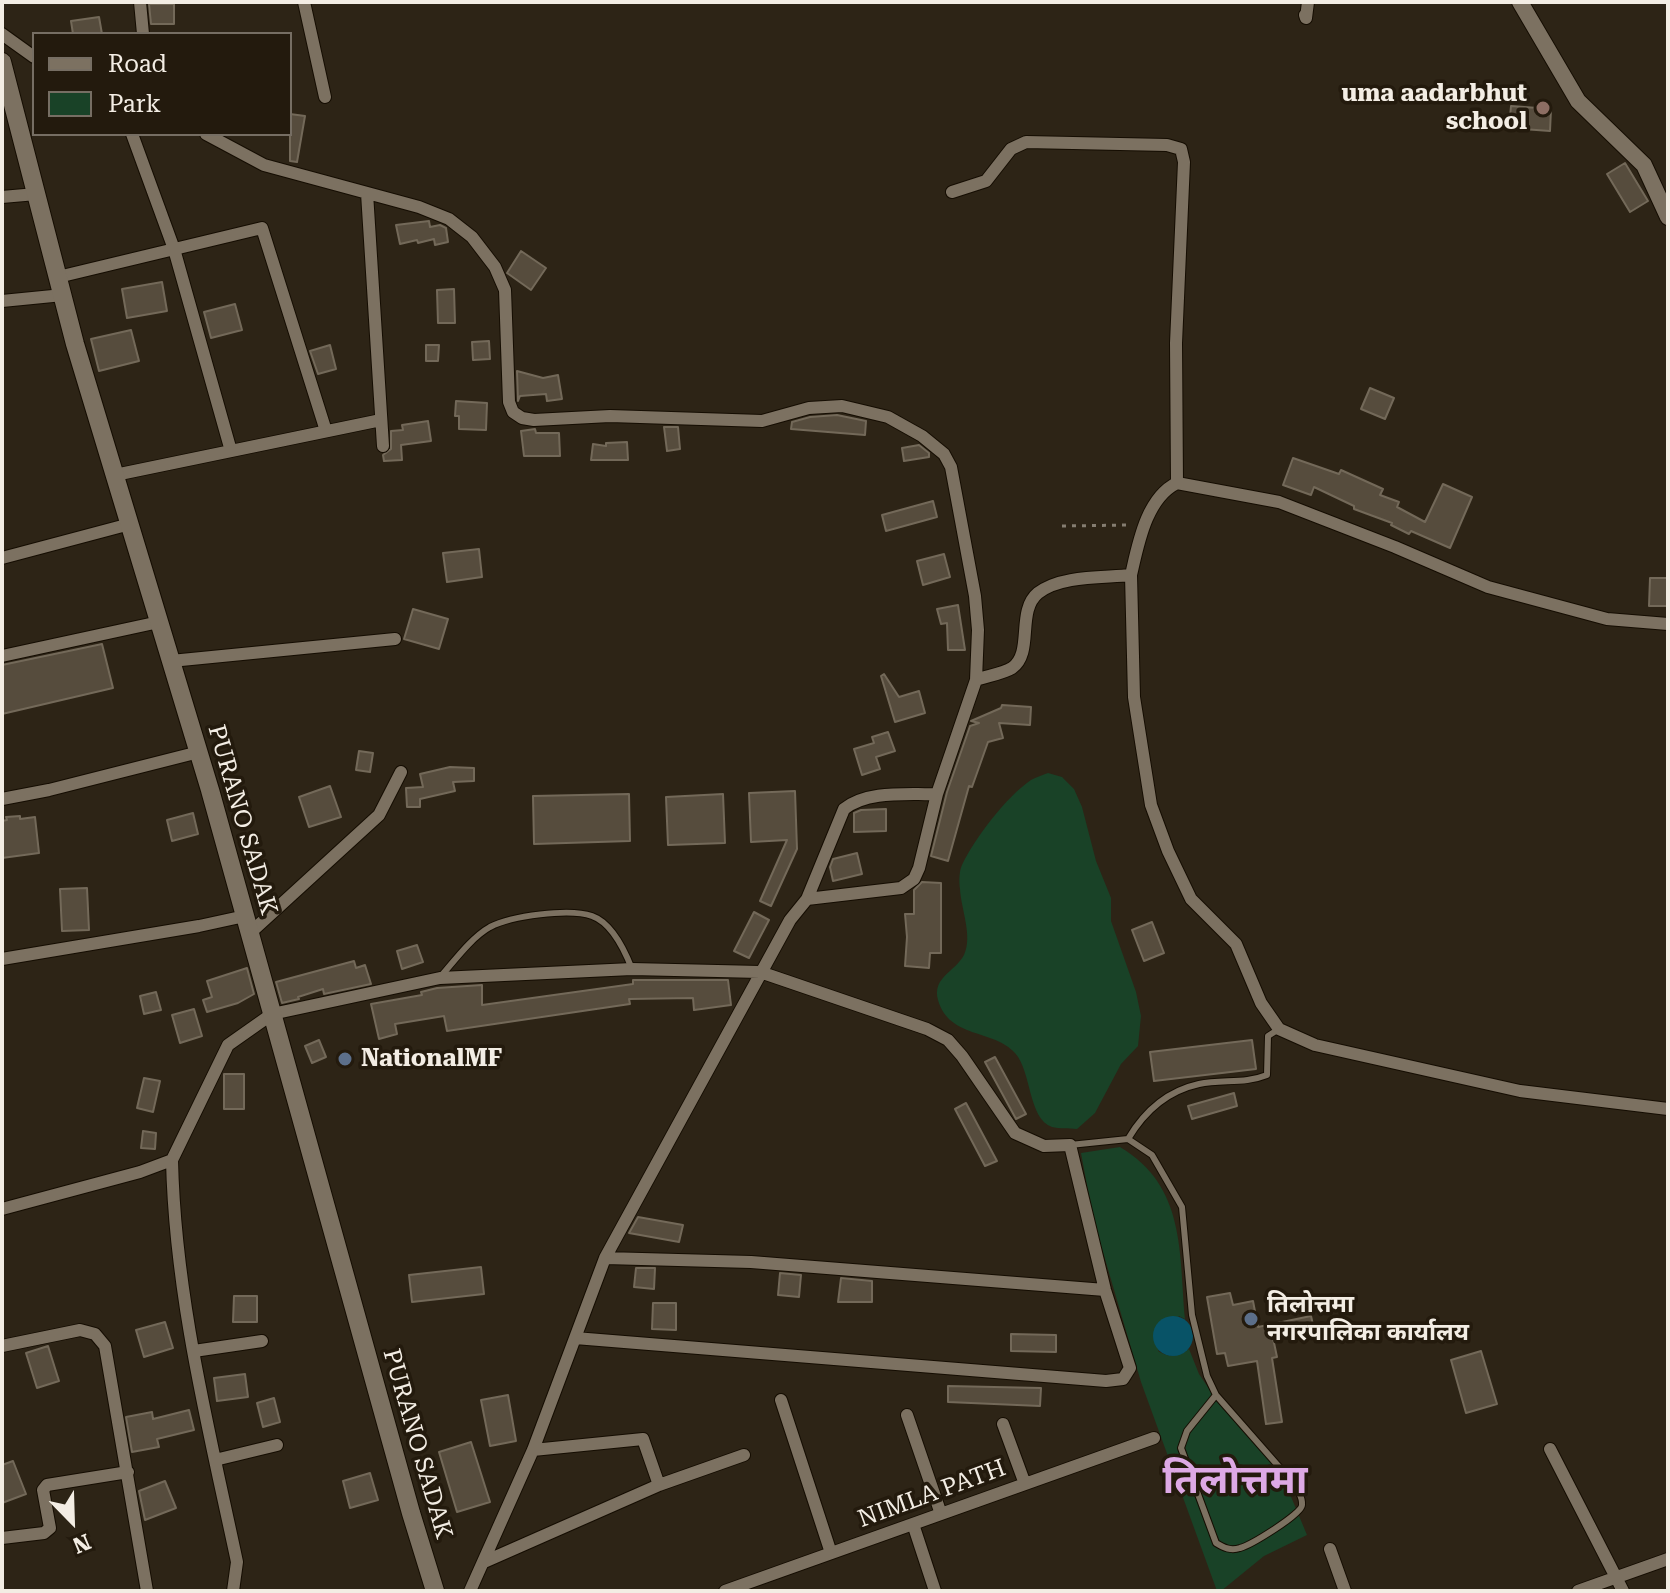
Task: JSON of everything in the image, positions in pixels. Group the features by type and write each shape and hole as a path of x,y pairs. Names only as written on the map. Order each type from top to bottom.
{"main road":[{"name":"PURANO SADAK","path":"2,62 6,96 115,475 199,752 435,1591"}],"street":[{"path":"140,2 143,32"},
{"path":"304,2 325,97"},
{"path":"1520,2 1578,101 1644,165 1668,217"},
{"path":"2,34 32,56"},
{"path":"133,136 174,249 231,451"},
{"path":"210,136 264,165 419,207 449,219 472,237 495,267 505,290 509,402 513,412 522,418 610,416 762,421 809,408 842,406 888,417 935,445 944,454 951,467 969,565 978,630 976,680 937,794 919,868 908,885 807,899"},
{"path":"952,192 986,181 1011,149 1026,142 1167,145 1181,149 1184,162 1176,343 1177,483"},
{"path":"367,193 383,446"},
{"path":"2,197 36,194"},
{"path":"2,301 60,286 174,249 262,228 326,431"},
{"path":"115,475 381,420"},
{"path":"1668,624 1607,619 1488,587 1279,502 1177,483 1160,496 1145,525 1131,575 1134,697 1151,805 1191,899 1236,944 1261,1003 1279,1029 1315,1045 1520,1091 1668,1109"},
{"path":"2,558 130,524"},
{"path":"976,680 1012,668 1020,658 1028,604 1039,592 1066,582 1131,575"},
{"path":"2,656 159,622"},
{"path":"171,661 395,639"},
{"path":"2,799 199,752"},
{"path":"2,959 199,926 247,925 379,815 401,772"},
{"path":"470,1591 533,1450 605,1258 660,1162 760,972 790,920 807,899 844,809 853,801 866,797 937,794"},
{"path":"233,1591 237,1562 194,1351 173,1212 172,1160 228,1045 272,1014 440,978 632,969 760,972 927,1029 948,1040 1015,1133 1044,1146 1070,1145 1105,1290 1130,1368 1123,1379 1106,1381 575,1338"},
{"path":"2,1209 140,1172 172,1160"},
{"path":"605,1258 751,1262 1105,1290"},
{"path":"2,1346 80,1330 101,1339 105,1346 147,1591"},
{"path":"194,1351 262,1341"},
{"path":"781,1400 831,1553"},
{"path":"907,1415 941,1514"},
{"path":"1003,1424 1025,1484"},
{"name":"NIMLA PATH","path":"725,1591 1154,1438"},
{"path":"533,1450 643,1439 659,1485"},
{"path":"215,1460 277,1445"},
{"path":"1550,1449 1623,1591"},
{"path":"484,1562 659,1485 744,1455"},
{"path":"2,1538 44,1533 50,1528 43,1490 47,1485 128,1472"},
{"path":"913,1524 935,1591"},
{"path":"1330,1549 1345,1591"},
{"path":"1578,1591 1668,1559"}],"lane":[{"path":"440,978 489,928 540,912 593,916 624,948 632,969"},
{"path":"1128,1139 1140,1119 1171,1094 1200,1083 1257,1079 1267,1075 1270,1069 1268,1036 1279,1029"},
{"path":"1070,1145 1128,1139 1152,1155 1182,1207 1192,1315 1207,1376 1216,1395 1297,1490 1302,1505 1300,1511 1253,1543 1231,1550 1216,1543 1181,1448 1187,1431 1216,1395"}],"path":[{"path":"1062,526 1145,525"}],"green space":[{"path":"1048,773 1062,777 1074,789 1082,807 1096,861 1111,898 1111,921 1136,992 1141,1016 1138,1046 1121,1064 1095,1113 1077,1129 1055,1128 1044,1122 1038,1115 1025,1071 1015,1053 1006,1045 952,1021 944,1012 937,992 941,980 960,961 966,948 967,931 959,883 962,865 1002,807 1031,780"},
{"path":"1120,1147 1141,1163 1157,1181 1175,1223 1185,1319 1179,1316 1158,1351 1174,1356 1189,1349 1199,1374 1220,1405 1282,1475 1307,1535 1264,1556 1221,1591 1217,1591 1141,1382 1093,1218 1081,1153"}],"water":[{"path":"1173,1316 1187,1322 1193,1336 1187,1350 1173,1356 1159,1350 1153,1336 1159,1322"}],"building":[{"path":"149,4 174,4 174,24 151,24"},
{"path":"99,17 102,32 73,32 71,21"},
{"path":"1511,106 1551,109 1550,131 1509,128"},
{"path":"292,114 305,116 297,162 290,161"},
{"path":"1625,163 1648,201 1630,212 1607,174"},
{"path":"429,221 430,227 440,225 446,228 448,242 435,245 434,239 400,244 396,225"},
{"path":"521,251 546,268 531,290 507,273"},
{"path":"162,282 167,311 127,318 122,289"},
{"path":"454,289 455,323 438,323 437,290"},
{"path":"235,304 242,330 211,338 204,312"},
{"path":"131,330 139,361 99,371 91,339"},
{"path":"489,341 490,359 473,360 472,342"},
{"path":"330,345 336,369 318,374 310,351"},
{"path":"426,345 439,345 438,361 426,361"},
{"path":"517,371 543,378 558,375 562,399 547,401 546,394 520,396 518,401"},
{"path":"1370,388 1394,398 1385,419 1361,409"},
{"path":"456,401 487,403 486,430 459,429 459,416 455,416"},
{"path":"837,415 866,421 865,435 791,429 792,422"},
{"path":"428,421 431,441 401,445 402,460 384,461 383,455 391,449 391,431 403,430 402,425"},
{"path":"664,427 678,427 680,449 667,451"},
{"path":"535,429 536,433 559,433 560,456 524,456 521,431"},
{"path":"627,442 628,460 591,460 593,444 606,446 606,443"},
{"path":"919,445 929,453 929,457 904,461 902,448"},
{"path":"1293,458 1339,474 1341,470 1383,489 1380,495 1399,502 1397,507 1425,522 1443,484 1472,497 1450,548 1411,531 1409,534 1314,487 1311,495 1283,485"},
{"path":"933,501 937,517 886,531 882,515"},
{"path":"479,549 482,577 447,582 443,553"},
{"path":"944,554 950,577 923,585 917,561"},
{"path":"1650,578 1668,578 1668,606 1649,606"},
{"path":"958,605 965,650 948,650 947,623 941,624 937,609"},
{"path":"413,609 448,619 439,649 404,639"},
{"path":"102,644 113,688 2,714 2,665"},
{"path":"884,674 899,697 919,691 925,713 895,722 881,676"},
{"path":"1002,705 1031,707 1030,725 999,723 1003,738 988,742 972,787 969,786 948,861 931,856 947,792 970,726 979,723 971,721"},
{"path":"888,732 895,751 876,757 880,769 862,775 854,749 874,743 872,737"},
{"path":"359,751 373,753 370,772 356,770"},
{"path":"450,767 474,768 474,781 453,782 455,791 420,799 420,807 407,807 406,788 423,787 420,774"},
{"path":"330,786 341,817 309,827 299,797"},
{"path":"795,791 797,849 771,906 760,901 787,840 751,842 749,793"},
{"path":"629,794 630,841 534,844 533,796"},
{"path":"723,794 725,843 668,845 666,797"},
{"path":"886,809 886,831 854,832 854,813"},
{"path":"193,813 198,834 172,841 167,820"},
{"path":"20,816 20,819 35,817 39,853 2,858 2,821 7,820 6,817"},
{"path":"857,853 862,874 833,881 830,867 833,859"},
{"path":"922,882 941,883 941,953 930,953 929,968 905,966 905,914 914,914 914,890"},
{"path":"87,888 89,930 62,931 60,889"},
{"path":"754,912 769,920 749,958 734,951"},
{"path":"1152,922 1164,953 1144,961 1132,930"},
{"path":"417,945 423,962 402,969 397,951"},
{"path":"354,961 356,968 365,965 371,984 324,994 323,989 282,1003 276,982"},
{"path":"247,968 254,994 238,1003 207,1012 203,1000 212,997 207,981"},
{"path":"633,980 728,980 731,1005 694,1010 693,998 629,999 630,1004 447,1031 444,1016 395,1024 397,1034 379,1039 371,1004 422,995 421,992 437,988 482,985 482,1005 633,984"},
{"path":"156,992 161,1010 144,1014 140,996"},
{"path":"194,1009 202,1036 180,1043 172,1015"},
{"path":"319,1040 326,1057 312,1063 305,1046"},
{"path":"1252,1040 1256,1069 1154,1081 1150,1052"},
{"path":"995,1057 1026,1114 1016,1119 985,1062"},
{"path":"224,1074 244,1074 244,1109 224,1109"},
{"path":"144,1078 160,1081 153,1112 137,1108"},
{"path":"1234,1093 1237,1106 1192,1119 1188,1106"},
{"path":"966,1103 997,1161 985,1166 955,1109"},
{"path":"143,1131 156,1133 155,1149 141,1148"},
{"path":"638,1217 683,1225 679,1242 629,1233"},
{"path":"481,1267 484,1294 412,1302 409,1275"},
{"path":"636,1268 655,1268 654,1289 634,1287"},
{"path":"780,1273 801,1275 799,1297 778,1295"},
{"path":"841,1278 872,1281 872,1302 838,1302"},
{"path":"1230,1293 1233,1305 1253,1301 1258,1327 1311,1316 1314,1329 1273,1338 1277,1357 1272,1358 1282,1422 1266,1424 1257,1361 1228,1366 1225,1353 1217,1354 1207,1297"},
{"path":"234,1296 257,1296 257,1322 233,1322"},
{"path":"653,1303 676,1303 676,1330 652,1329"},
{"path":"165,1322 173,1348 144,1357 136,1330"},
{"path":"1011,1334 1056,1335 1056,1352 1011,1351"},
{"path":"48,1346 59,1381 37,1388 26,1353"},
{"path":"1481,1351 1497,1404 1466,1413 1451,1360"},
{"path":"245,1374 248,1397 217,1401 214,1378"},
{"path":"948,1386 1041,1388 1040,1406 948,1402"},
{"path":"508,1395 516,1441 490,1446 481,1400"},
{"path":"274,1398 280,1422 263,1427 257,1403"},
{"path":"189,1410 194,1430 157,1439 159,1447 132,1452 126,1417 152,1412 153,1419"},
{"path":"471,1442 490,1502 457,1512 439,1452"},
{"path":"13,1461 26,1494 2,1503 2,1465"},
{"path":"370,1473 378,1500 350,1508 343,1481"},
{"path":"165,1481 176,1508 145,1520 139,1491"}],"place":[{"name":"uma aadarbhut school","path":"1543,108"},
{"name":"NationalMF","path":"345,1059"},
{"name":"तिलोत्तमा नगरपालिका कार्यालय","path":"1251,1319"}],"district":[{"name":"तिलोत्तमा","path":"1235,1481"}]}
